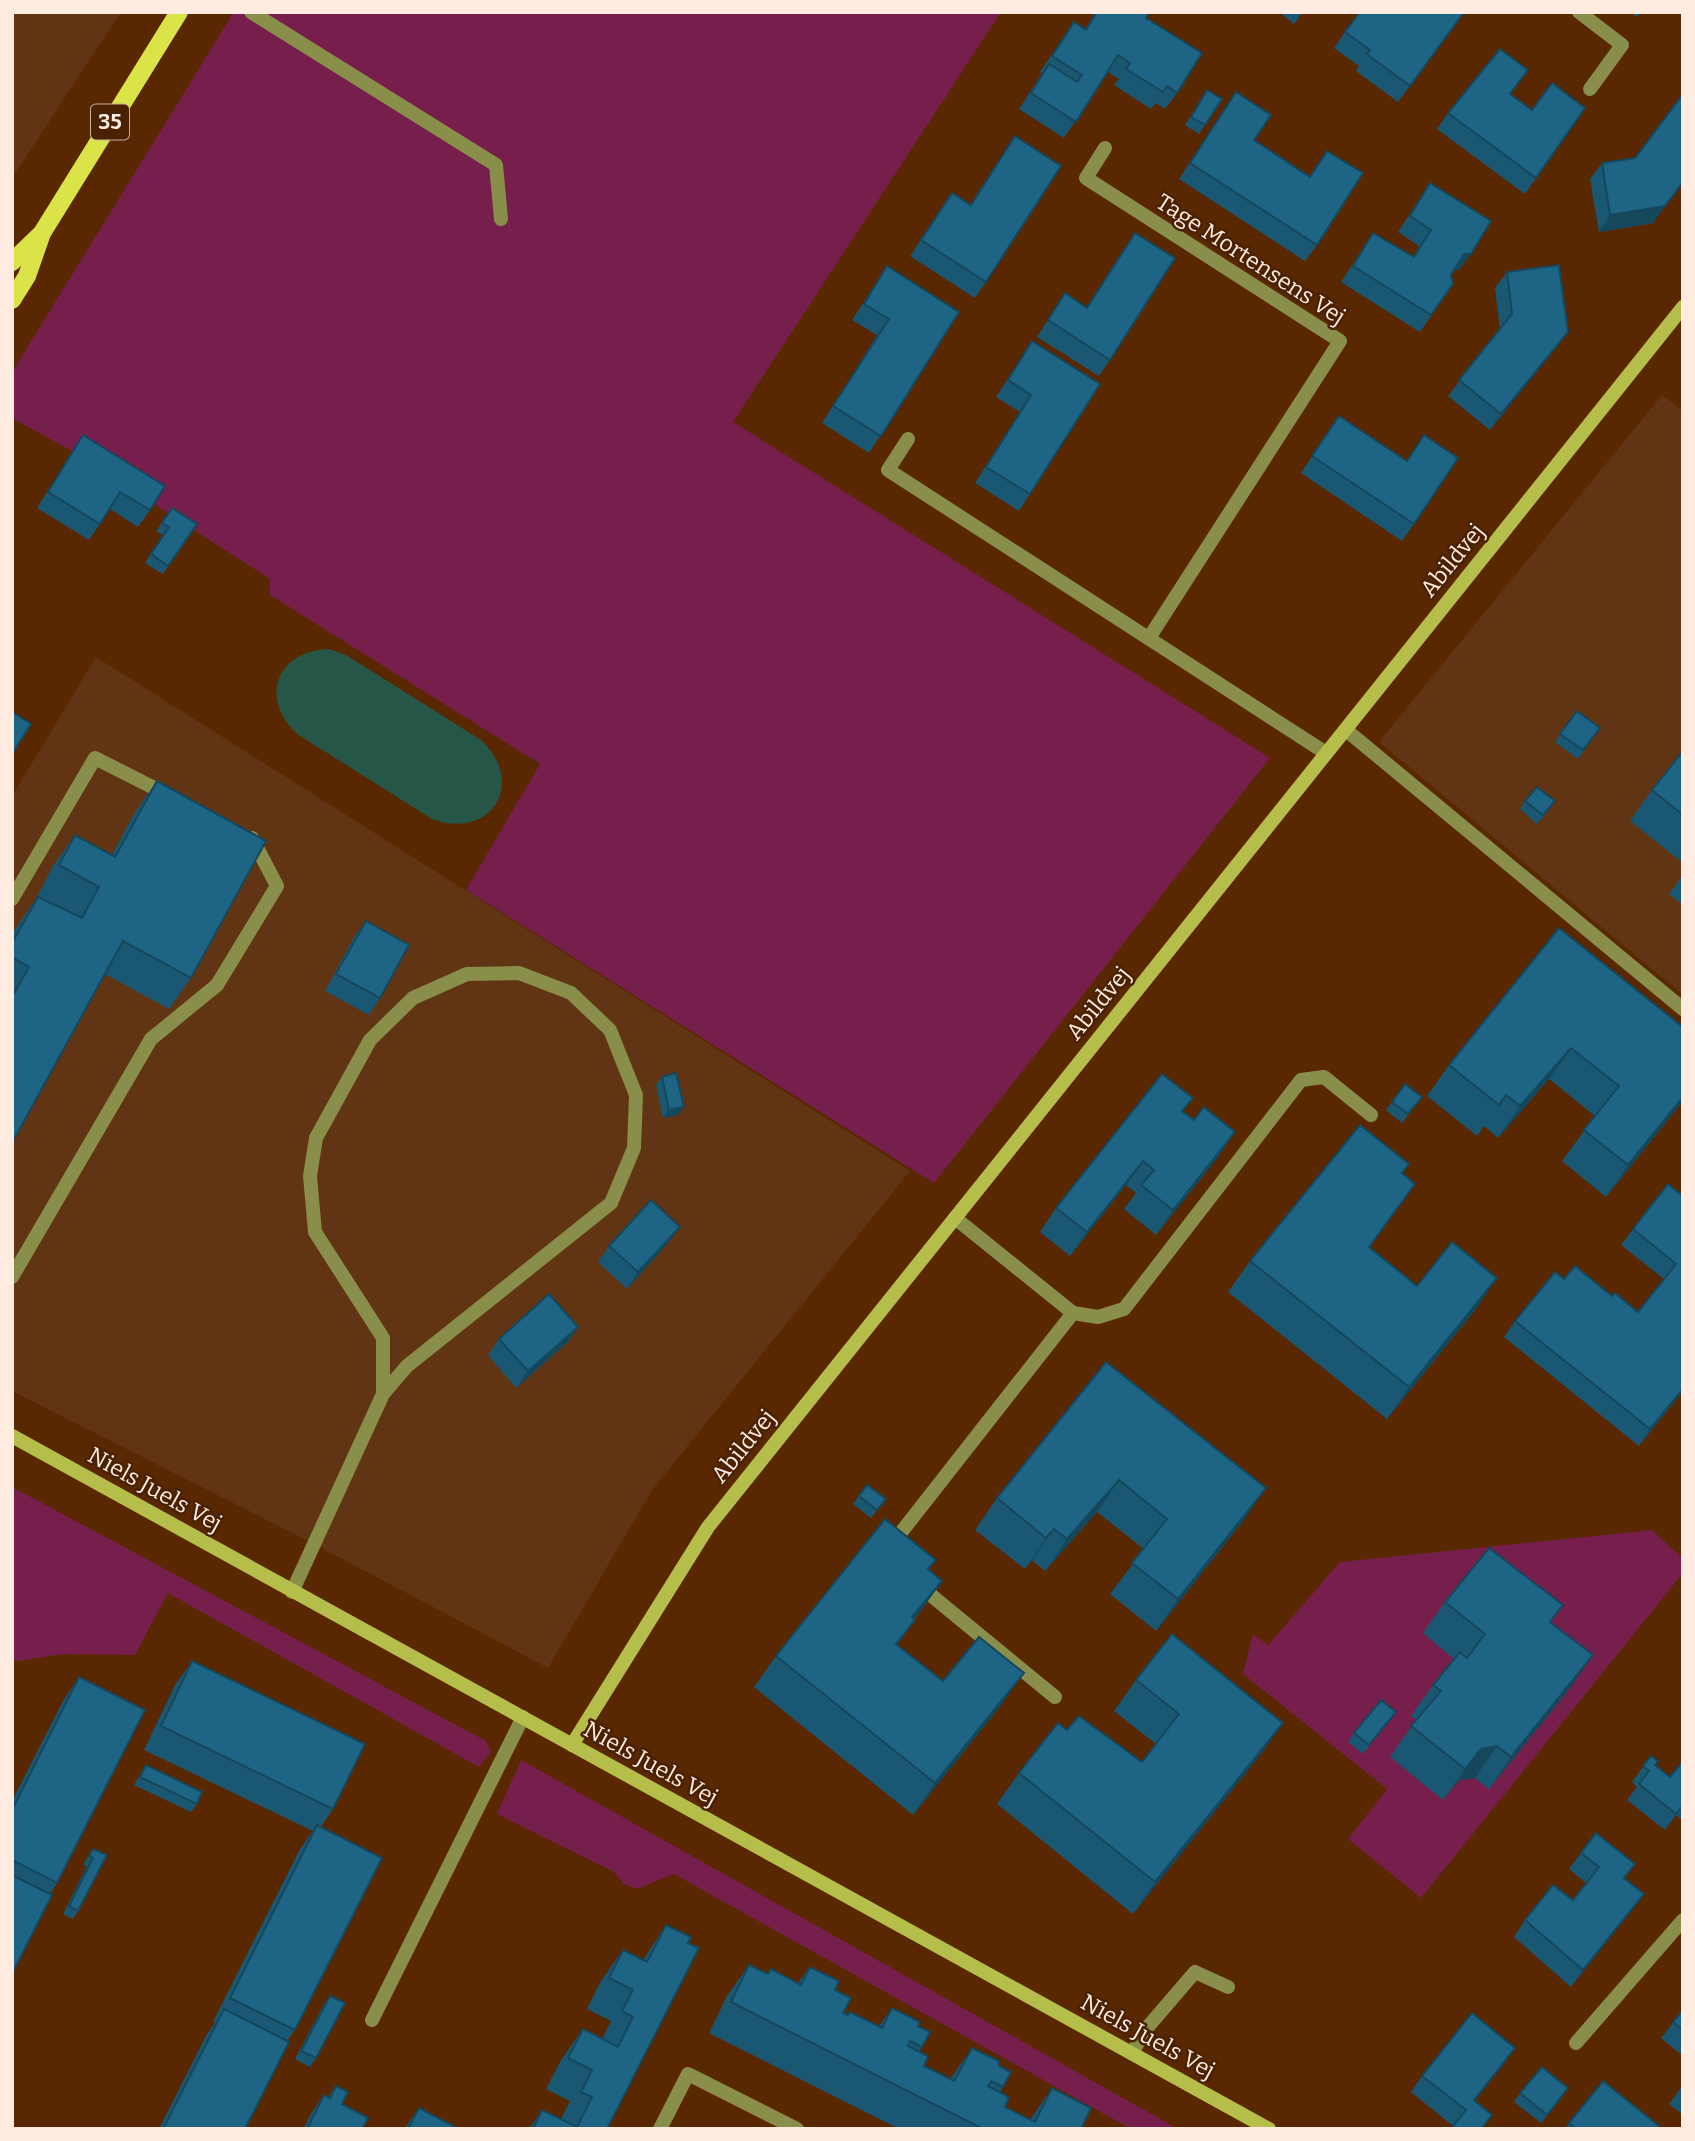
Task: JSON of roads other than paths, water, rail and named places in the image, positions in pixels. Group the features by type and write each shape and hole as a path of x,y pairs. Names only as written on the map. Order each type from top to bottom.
{"main road":[{"name":"35","path":"12,300 27,276 42,233 179,12"},
{"name":"35","path":"12,262 42,233"}],"street":[{"path":"251,12 496,166 501,219"},
{"path":"1579,12 1622,45 1590,89"},
{"name":"Tage Mortensens Vej","path":"1105,148 1086,178 1340,341 1149,638"},
{"name":"Abildvej","path":"572,1745 708,1527 1683,307"},
{"path":"908,439 888,470 1326,753"},
{"path":"1346,730 1683,1009"},
{"path":"12,899 95,758 180,801"},
{"path":"12,1277 151,1039 217,985 276,886 253,839 241,832"},
{"path":"292,1592 383,1394 407,1366 611,1203 634,1148 636,1095 610,1030 571,993 519,973 467,974 413,998 370,1040 316,1138 310,1176 316,1232 383,1338 383,1394"},
{"path":"956,1218 1073,1313 1098,1317 1124,1309 1301,1080 1324,1077 1371,1115"},
{"path":"1055,1697 932,1596 899,1535 1073,1313"},
{"name":"Niels Juels Vej","path":"12,1436 1132,2053 1248,2124 1269,2129"},
{"path":"373,2020 523,1717"},
{"path":"1576,2043 1683,1920"},
{"path":"1132,2053 1146,2029 1195,1972 1228,1987"},
{"path":"660,2129 688,2074 797,2129"}],"water":[{"path":"329,649 346,655 481,740 495,757 501,774 501,790 496,804 486,815 471,822 453,824 432,819 297,734 285,720 279,706 276,692 279,679 286,667 296,658"}]}
